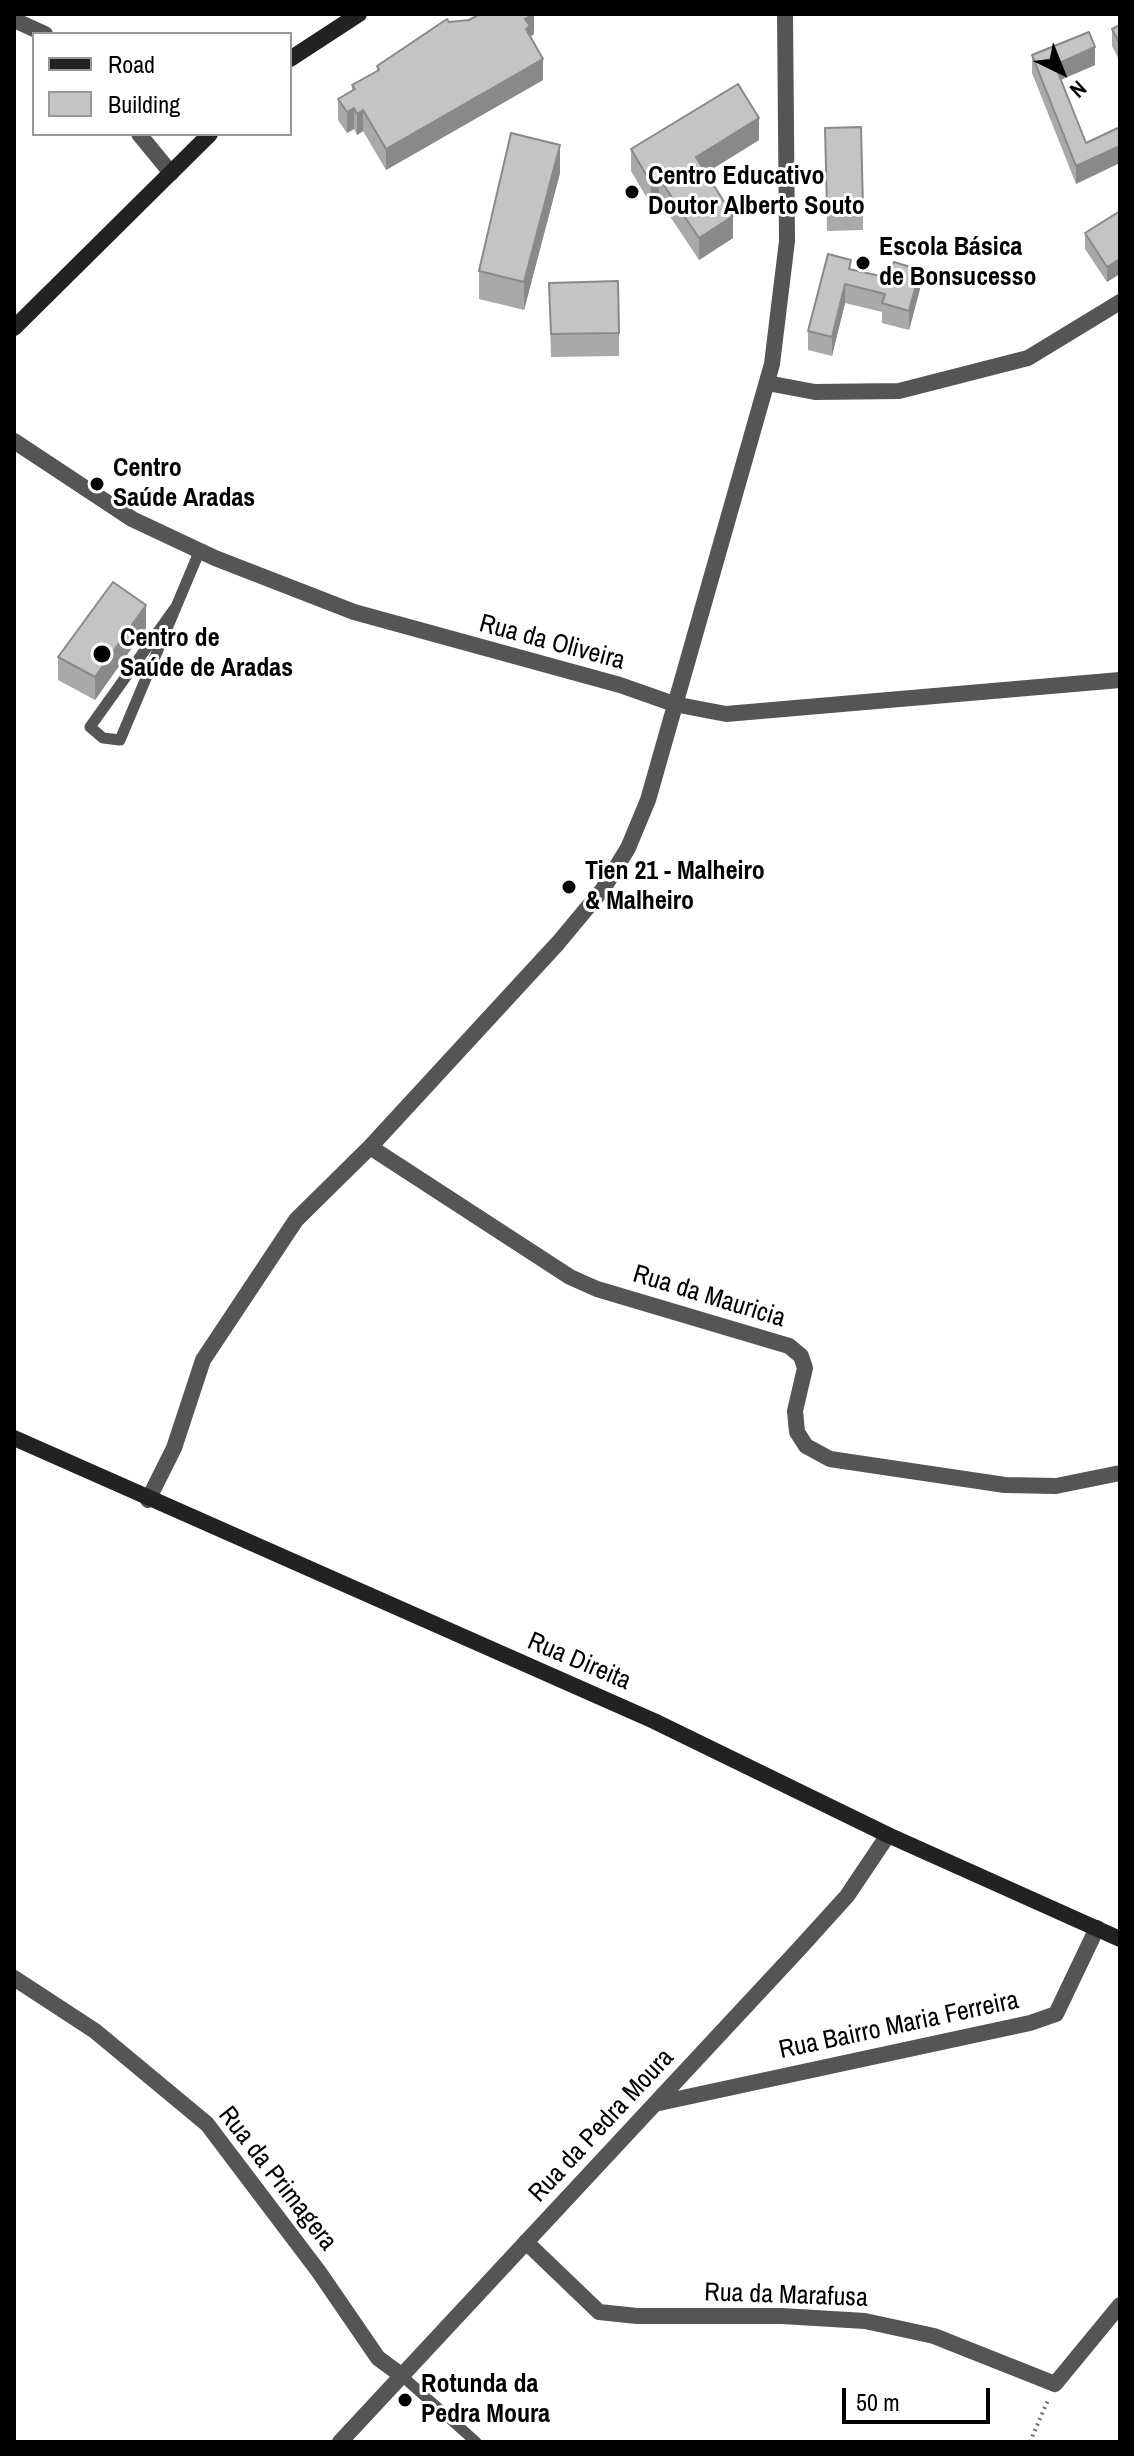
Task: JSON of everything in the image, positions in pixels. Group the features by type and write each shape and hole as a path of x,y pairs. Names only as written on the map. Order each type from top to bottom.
{"main road":[{"path":"292,58 359,14"},
{"path":"14,328 208,136"},
{"name":"Rua Direita","path":"14,1438 148,1500 654,1721 888,1835 1120,1939"}],"street":[{"path":"148,1500 174,1448 203,1360 296,1220 370,1147 603,889 628,848 648,800 772,364 787,241 785,14"},
{"path":"14,20 41,32"},
{"path":"141,136 171,173"},
{"path":"767,383 815,392 899,391 1028,358 1120,302"},
{"name":"Rua da Oliveira","path":"14,441 132,519 354,612 620,685 674,704 726,714 1120,680"},
{"name":"Rua da Mauricia","path":"370,1147 570,1277 597,1289 789,1346 801,1356 805,1368 795,1411 797,1432 806,1446 830,1459 1005,1485 1056,1486 1120,1473"},
{"name":"Rua da Pedra Moura","path":"340,2442 659,2103 847,1896 888,1835"},
{"name":"Rua Bairro Maria Ferreira","path":"659,2103 1030,2023 1056,2014 1097,1928"},
{"name":"Rua da Primagera","path":"14,1978 95,2031 207,2124 319,2272 378,2358 401,2375"},
{"name":"Rua da Marafusa","path":"526,2242 599,2312 637,2316 782,2316 865,2321 934,2336 1055,2384"},
{"path":"1055,2384 1120,2305"}],"lane":[{"path":"175,608 90,727 103,738 120,740 200,550"},
{"path":"401,2375 476,2442"}],"path":[{"path":"1030,2442 1055,2384"}],"building":[{"path":"480,14 534,14 525,19 530,26 526,29 543,59 386,149 363,110 357,114 354,108 347,112 338,99 355,89 352,85 379,70 377,66 447,19 449,22 469,20"},
{"path":"1120,25 1120,44 1112,29"},
{"path":"1089,32 1095,47 1055,65 1086,143 1120,127 1120,146 1076,166 1032,55"},
{"path":"738,84 759,118 696,157 733,216 699,238 659,178 651,183 631,149"},
{"path":"861,127 863,208 827,209 825,128"},
{"path":"511,133 560,145 524,282 479,271"},
{"path":"1120,211 1120,259 1107,267 1085,233"},
{"path":"828,254 851,260 849,269 889,278 894,262 920,270 909,311 882,303 885,294 845,284 832,337 808,331"},
{"path":"618,281 619,333 551,334 549,283"},
{"path":"113,582 146,605 95,677 58,657"}],"place":[{"name":"Centro Educativo Doutor Alberto Souto","path":"632,192"},
{"name":"Escola Básica de Bonsucesso","path":"863,263"},
{"name":"Centro Saúde Aradas","path":"97,484"},
{"name":"Centro de Saúde de Aradas","path":"102,654"},
{"name":"Tien 21 - Malheiro & Malheiro","path":"569,887"},
{"name":"Rotunda da Pedra Moura","path":"405,2400"}]}
